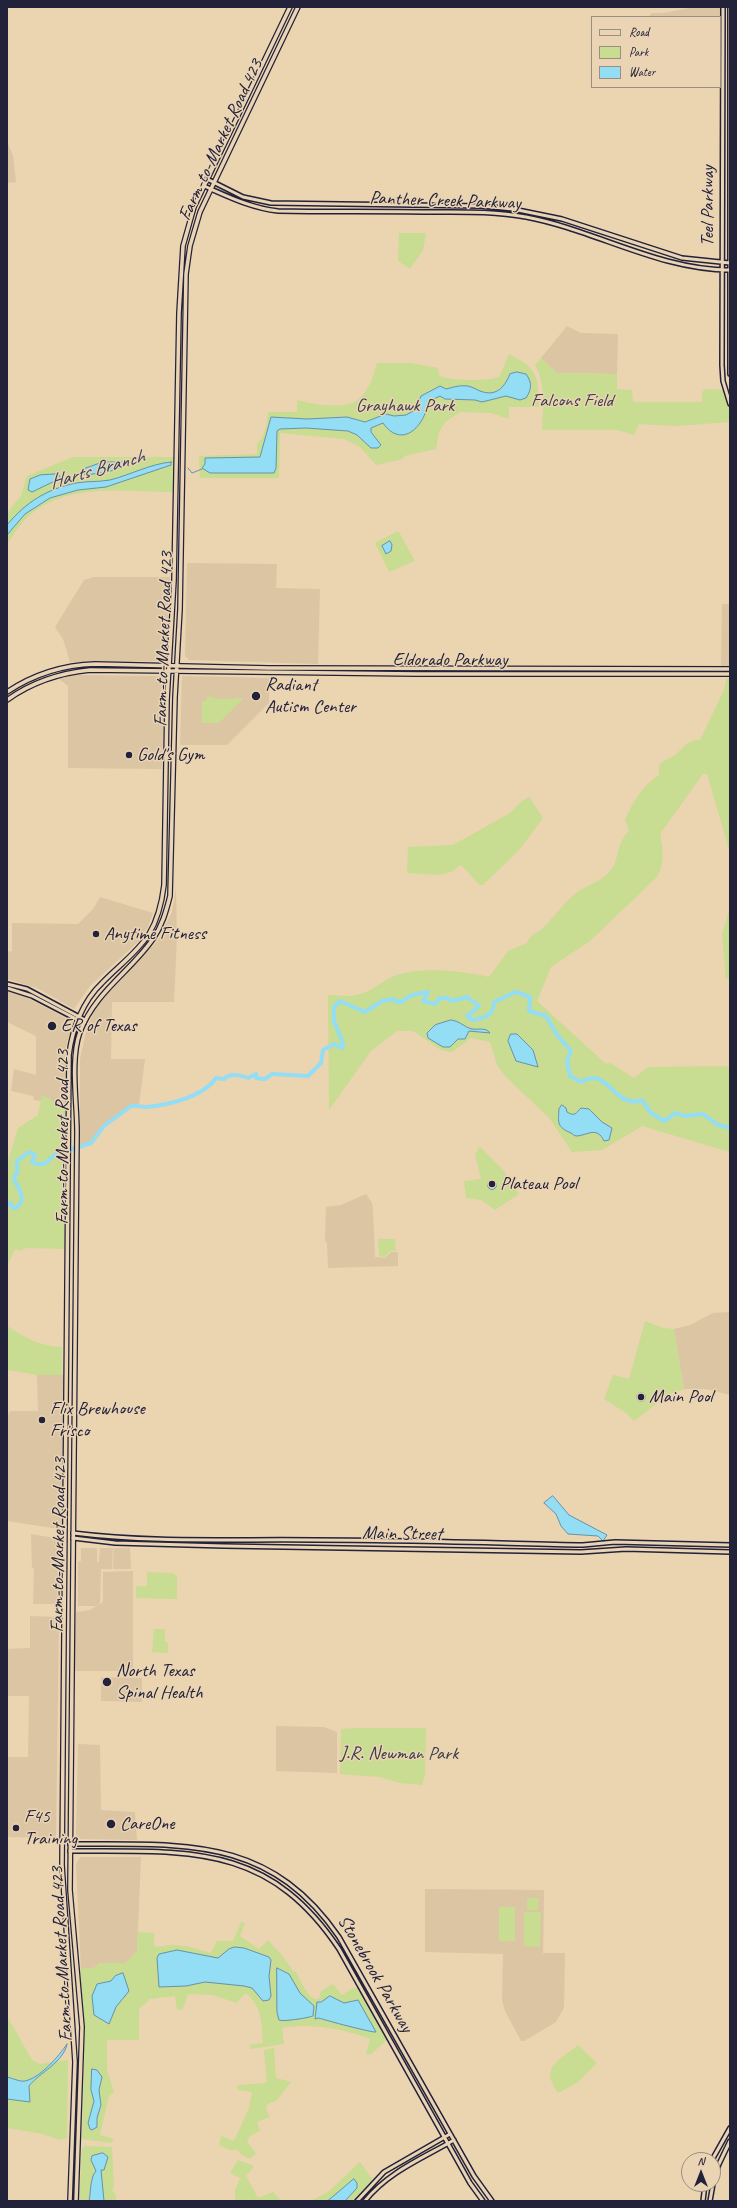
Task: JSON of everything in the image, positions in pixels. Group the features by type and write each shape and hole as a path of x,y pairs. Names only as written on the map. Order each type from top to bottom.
{"main road":[{"name":"Farm-to-Market Road 423","path":"70,2201 75,2062 62,1865 70,1133 69,1055 78,1019 95,990 131,955 148,934 161,904 164,885 167,735 174,580 181,259 189,220 207,179 290,7"},
{"name":"Farm-to-Market Road 423","path":"76,2201 82,2027 70,1890 70,1844 77,1163 76,1050 84,1022 101,994 136,959 154,938 167,908 171,885 172,815 181,580 187,263 193,231 214,182 298,7"},
{"name":"Teel Parkway","path":"723,7 721,215 722,365 723,381 730,404"},
{"name":"Teel Parkway","path":"730,7 730,374"},
{"path":"722,68 730,68"},
{"path":"241,109 248,112"},
{"path":"722,167 729,167"},
{"name":"Panther Creek Parkway","path":"207,179 243,197 271,204 488,206 529,211 562,219 682,258 730,262"},
{"name":"Panther Creek Parkway","path":"204,186 239,202 274,210 478,212 518,216 563,226 679,264 700,269 730,270"},
{"path":"721,215 729,215"},
{"path":"174,580 181,580"},
{"name":"Eldorado Parkway","path":"7,692 44,672 81,664 248,668 730,669"},
{"path":"117,671 118,664"},
{"path":"248,668 248,673"},
{"name":"Eldorado Parkway","path":"7,700 43,680 66,673 90,670 248,673 730,674"},
{"path":"167,735 175,735"},
{"path":"166,814 172,815"},
{"path":"131,955 136,959"},
{"path":"7,984 27,989 78,1019"},
{"path":"7,988 32,996 84,1022"},
{"path":"70,1100 77,1100"},
{"name":"Main Street","path":"73,1532 203,1540 332,1540 584,1545 615,1542 730,1544"},
{"name":"Main Street","path":"73,1538 115,1543 203,1546 581,1552 625,1549 730,1552"},
{"path":"203,1540 203,1546"},
{"path":"64,1760 71,1760"},
{"name":"Stonebrook Parkway","path":"70,1844 195,1847 222,1851 269,1870 303,1894 325,1917 340,1937 474,2176 492,2201"},
{"path":"134,1845 134,1852"},
{"name":"Stonebrook Parkway","path":"70,1851 193,1854 226,1860 272,1880 298,1899 320,1922 339,1949 444,2137 470,2182 483,2201"},
{"path":"66,1917 73,1917"},
{"path":"70,1969 78,1968"},
{"path":"358,1984 364,1981"},
{"path":"716,2152 730,2128"},
{"path":"356,2201 384,2172 450,2134"},
{"path":"365,2201 392,2175 454,2140"},
{"path":"721,2160 730,2141"}],"shaded area":[{"path":"694,7 720,7 720,16 650,16 651,13 664,13"},
{"path":"7,141 13,156 16,182 7,183"},
{"path":"567,326 581,333 618,334 617,374 557,373 541,358"},
{"path":"187,563 277,564 276,588 320,589 318,664 188,660 188,658 185,657"},
{"path":"93,577 170,577 166,656 163,661 70,662 63,639 55,627 84,580"},
{"path":"722,604 730,604 730,667 721,667"},
{"path":"74,675 164,676 162,769 68,768 68,686 59,679"},
{"path":"182,676 269,678 269,703 227,745 180,745"},
{"path":"176,888 177,937 174,1002 112,1002 111,1059 145,1059 139,1105 131,1106 104,1126 96,1138 80,1147 80,1059 86,1031 95,1008 158,940 172,912"},
{"path":"100,897 153,913 148,927 138,942 90,986 74,1009 37,988 7,979 7,952 12,951 12,923 78,924 93,909"},
{"path":"7,991 26,997 73,1022 66,1046 67,1108 43,1096 41,1101 34,1100 33,1096 11,1091 14,1069 36,1075 36,1036 7,1022"},
{"path":"366,1194 372,1203 373,1210 375,1257 385,1258 391,1252 398,1252 398,1266 328,1268 327,1243 325,1241 326,1207 341,1205"},
{"path":"730,1312 730,1395 706,1389 684,1389 674,1329 690,1325 713,1313"},
{"path":"37,1375 66,1375 62,1524 59,1529 7,1521 7,1418 10,1411 38,1411"},
{"path":"31,1534 61,1539 63,1542 59,1604 33,1604 34,1568 32,1568"},
{"path":"81,1548 97,1548 97,1562 99,1562 100,1548 113,1548 112,1569 101,1569 100,1603 96,1606 78,1606 78,1562 81,1561"},
{"path":"114,1548 130,1548 131,1569 113,1569"},
{"path":"133,1571 133,1671 74,1671 76,1612 90,1610 103,1602 103,1572"},
{"path":"30,1616 59,1617 56,1838 7,1837 7,1757 28,1757 29,1696 7,1696 7,1649 30,1648"},
{"path":"101,1677 142,1678 142,1702 101,1701"},
{"path":"276,1726 324,1727 337,1732 337,1773 276,1771"},
{"path":"78,1744 100,1745 101,1810 135,1812 137,1840 81,1839 76,1835"},
{"path":"80,1857 141,1857 137,1951 126,1963 100,1963 94,1968 81,1970 76,1864"},
{"path":"425,1889 544,1890 543,1953 565,1953 564,2008 556,2022 524,2041 521,2041 505,2011 502,2000 503,1954 425,1952"}],"green space":[{"path":"399,233 426,233 423,250 410,269 398,261"},
{"name":"Grayhawk Park","path":"509,354 526,364 534,374 537,380 539,407 509,407 509,419 491,413 461,412 446,421 439,432 436,449 404,456 403,459 376,465 360,447 344,439 280,433 279,478 200,478 199,456 257,454 257,444 264,433 268,412 297,412 297,400 335,406 350,404 356,401 367,389 377,363 411,363 438,368 439,375 450,379 479,380 500,376"},
{"name":"Falcons Field","path":"541,358 557,373 617,374 617,389 632,390 633,402 702,402 702,392 706,389 723,390 730,409 730,422 676,426 639,424 634,435 617,430 542,430 542,388 541,380 535,365"},
{"path":"73,457 174,457 173,492 98,491 62,497 45,505 30,515 7,544 7,513 21,496 27,476"},
{"path":"396,532 399,532 415,561 389,572 375,543"},
{"path":"730,678 730,853 707,774 703,774 660,834 663,856 660,872 657,877 590,941 551,967 537,1001 606,1064 610,1063 634,1078 648,1067 730,1066 730,1152 642,1126 602,1150 572,1152 550,1119 506,1077 497,1065 490,1042 471,1038 452,1052 441,1050 413,1031 397,1031 371,1051 329,1110 328,995 349,996 362,994 394,976 411,972 433,970 467,973 489,977 508,951 527,943 531,936 542,929 576,893 595,883 610,871 614,866 621,843 629,831 625,819 635,800 643,789 659,775 659,765 676,754 691,741 700,740 724,690 726,679"},
{"path":"207,696 221,699 244,698 219,723 202,723 202,701 206,701"},
{"path":"529,797 543,818 520,849 483,885 480,885 461,865 451,872 438,875 407,873 408,847 453,845 510,813 522,801"},
{"path":"730,908 730,978 726,979 722,934"},
{"path":"42,1095 67,1108 66,1249 26,1248 21,1251 15,1249 7,1266 7,1164 18,1128 38,1115"},
{"path":"480,1147 503,1170 519,1194 495,1210 481,1200 466,1198 464,1181 481,1179 475,1154"},
{"path":"378,1239 395,1239 396,1251 390,1251 385,1257 379,1256"},
{"path":"645,1321 663,1328 674,1329 684,1389 668,1395 634,1421 626,1413 604,1399 613,1375 629,1379"},
{"path":"7,1326 40,1343 54,1347 62,1347 62,1375 37,1375 7,1370"},
{"path":"147,1572 172,1573 177,1576 177,1599 136,1598 136,1586 147,1586"},
{"path":"154,1629 165,1629 165,1642 168,1642 168,1653 152,1652"},
{"name":"J.R. Newman Park","path":"426,1728 425,1775 422,1785 400,1783 379,1777 340,1774 341,1729"},
{"path":"527,1898 539,1898 538,1910 527,1910"},
{"path":"499,1907 515,1907 515,1941 499,1941"},
{"path":"524,1912 541,1912 540,1947 524,1946"},
{"path":"241,1922 245,1923 240,1936 259,1949 268,1940 293,1971 296,1972 311,1997 319,1999 321,1991 333,1984 342,1995 353,1988 359,1988 387,2040 370,2055 366,2054 370,2039 337,2029 305,2026 282,2028 284,2044 251,2049 249,2045 263,2043 262,2029 258,2010 251,1998 246,1993 236,2003 213,1995 188,1994 183,2009 177,2010 175,1996 150,1999 139,2009 139,2040 107,2040 107,2070 114,2092 109,2096 100,2135 114,2139 111,2143 82,2139 84,2039 79,1972 83,1968 94,1968 100,1963 126,1963 137,1951 138,1932 154,1933 154,1945 156,1947 171,1945 186,1946 211,1953 217,1941 233,1941"},
{"path":"7,2016 32,2060 39,2064 68,2060 67,2138 59,2140 43,2134 7,2128"},
{"path":"578,2045 597,2063 578,2082 558,2093 550,2076 551,2070 558,2060"},
{"path":"274,2048 276,2078 291,2082 277,2100 268,2104 266,2109 270,2117 257,2122 260,2131 250,2136 247,2142 256,2153 250,2159 242,2155 238,2150 230,2150 219,2145 221,2136 234,2141 249,2108 252,2092 238,2090 237,2085 267,2083 264,2050"},
{"path":"85,2146 112,2147 114,2186 112,2190 116,2195 116,2201 79,2201 82,2149"},
{"path":"238,2160 254,2166 246,2176 258,2198 273,2192 281,2201 235,2201 235,2191 240,2178 230,2173"},
{"path":"360,2162 373,2180 355,2201 311,2201 328,2192"}],"water":[{"path":"517,372 526,374 529,380 530,389 526,398 520,400 506,396 482,402 475,400 445,399 440,396 428,402 422,419 412,432 405,435 398,434 390,431 383,423 371,428 371,432 381,445 378,448 371,448 357,435 348,431 306,428 280,429 277,431 276,468 274,473 210,473 202,468 205,464 205,458 260,457 271,417 307,419 347,417 365,422 386,414 394,416 406,415 415,410 421,396 440,386 446,389 468,386 486,393 491,393 502,387 510,374"},
{"path":"103,462 132,463 108,472 85,475 83,473 84,469"},
{"path":"171,462 171,465 106,487 78,490 50,498 25,514 7,535 7,525 14,517 30,503 46,493 76,483 110,480 155,465"},
{"path":"57,474 60,476 59,479 32,492 28,490 30,479 40,475"},
{"path":"390,541 392,545 391,551 386,554 382,546"},
{"path":"451,1020 469,1028 484,1029 490,1033 469,1031 465,1039 458,1039 450,1047 443,1047 428,1038 427,1033 435,1025"},
{"path":"511,1034 517,1034 533,1050 538,1067 516,1061 508,1041"},
{"path":"562,1105 566,1108 567,1112 572,1114 575,1114 581,1108 589,1109 602,1122 612,1128 609,1140 604,1141 601,1136 592,1132 576,1136 563,1129 559,1124 558,1118 559,1109"},
{"name":"Plateau Pool","path":"490,1181 494,1181 496,1185 494,1189 490,1189 488,1187 488,1183"},
{"name":"Main Pool","path":"641,1392 646,1397 641,1402 636,1397"},
{"path":"553,1496 569,1515 607,1535 603,1541 598,1536 568,1534 561,1526 556,1514 544,1503"},
{"path":"235,1947 244,1948 269,1957 271,1960 269,1976 271,1996 269,2000 263,2001 252,1988 244,1986 205,1982 186,1986 159,1987 157,1958 159,1954 177,1950 218,1958 229,1949"},
{"path":"277,1968 289,1974 300,1993 314,2006 313,2016 295,2020 279,2020 277,2012"},
{"path":"123,1973 129,1991 116,2007 109,2024 94,2015 92,1996 97,1984 111,1981 115,1976"},
{"path":"330,1996 344,2003 358,2000 376,2032 358,2029 319,2018 315,2019 317,2002 321,2002"},
{"path":"67,2044 65,2050 56,2062 29,2086 30,2102 7,2099 7,2077 25,2081 37,2076 49,2066"},
{"path":"92,2069 97,2070 102,2077 99,2090 101,2105 97,2118 97,2127 92,2130 90,2129 88,2123 94,2101 91,2090"},
{"path":"103,2153 108,2157 104,2170 101,2170 104,2201 89,2201 92,2181 96,2171 91,2160 92,2156"},
{"path":"354,2179 357,2183 357,2188 345,2201 328,2201"}],"waterway":[{"name":"Harts Branch","path":"188,468 192,473 202,469"},
{"path":"7,1205 10,1203 13,1208 16,1208 20,1204 22,1196 14,1178 17,1173 17,1161 29,1152 35,1155 32,1162 36,1164 44,1164 56,1154 91,1143 104,1126 131,1106 147,1107 175,1102 203,1090 216,1078 224,1079 232,1075 248,1078 256,1074 256,1078 265,1079 272,1074 308,1076 321,1063 323,1050 334,1044 342,1048 343,1043 334,1021 334,1007 340,1001 365,1012 382,1001 394,999 397,1002 402,1002 410,996 425,992 428,992 423,1001 435,1004 440,998 447,998 452,1001 467,997 479,1006 467,1016 473,1020 488,1015 492,1010 494,1002 516,992 530,997 529,1011 546,1016 557,1035 571,1051 567,1061 570,1076 581,1082 596,1078 623,1098 630,1101 642,1100 651,1113 664,1121 676,1113 684,1116 703,1114 718,1125 730,1128"}],"place":[{"name":"Radiant Autism Center","path":"256,696"},
{"name":"Gold's Gym","path":"129,755"},
{"name":"Anytime Fitness","path":"96,934"},
{"name":"ER of Texas","path":"52,1026"},
{"name":"Plateau Pool","path":"492,1184"},
{"name":"Main Pool","path":"641,1397"},
{"name":"Flix Brewhouse Frisco","path":"42,1420"},
{"name":"North Texas Spinal Health","path":"107,1682"},
{"name":"CareOne","path":"111,1824"},
{"name":"F45 Training","path":"16,1828"}]}
